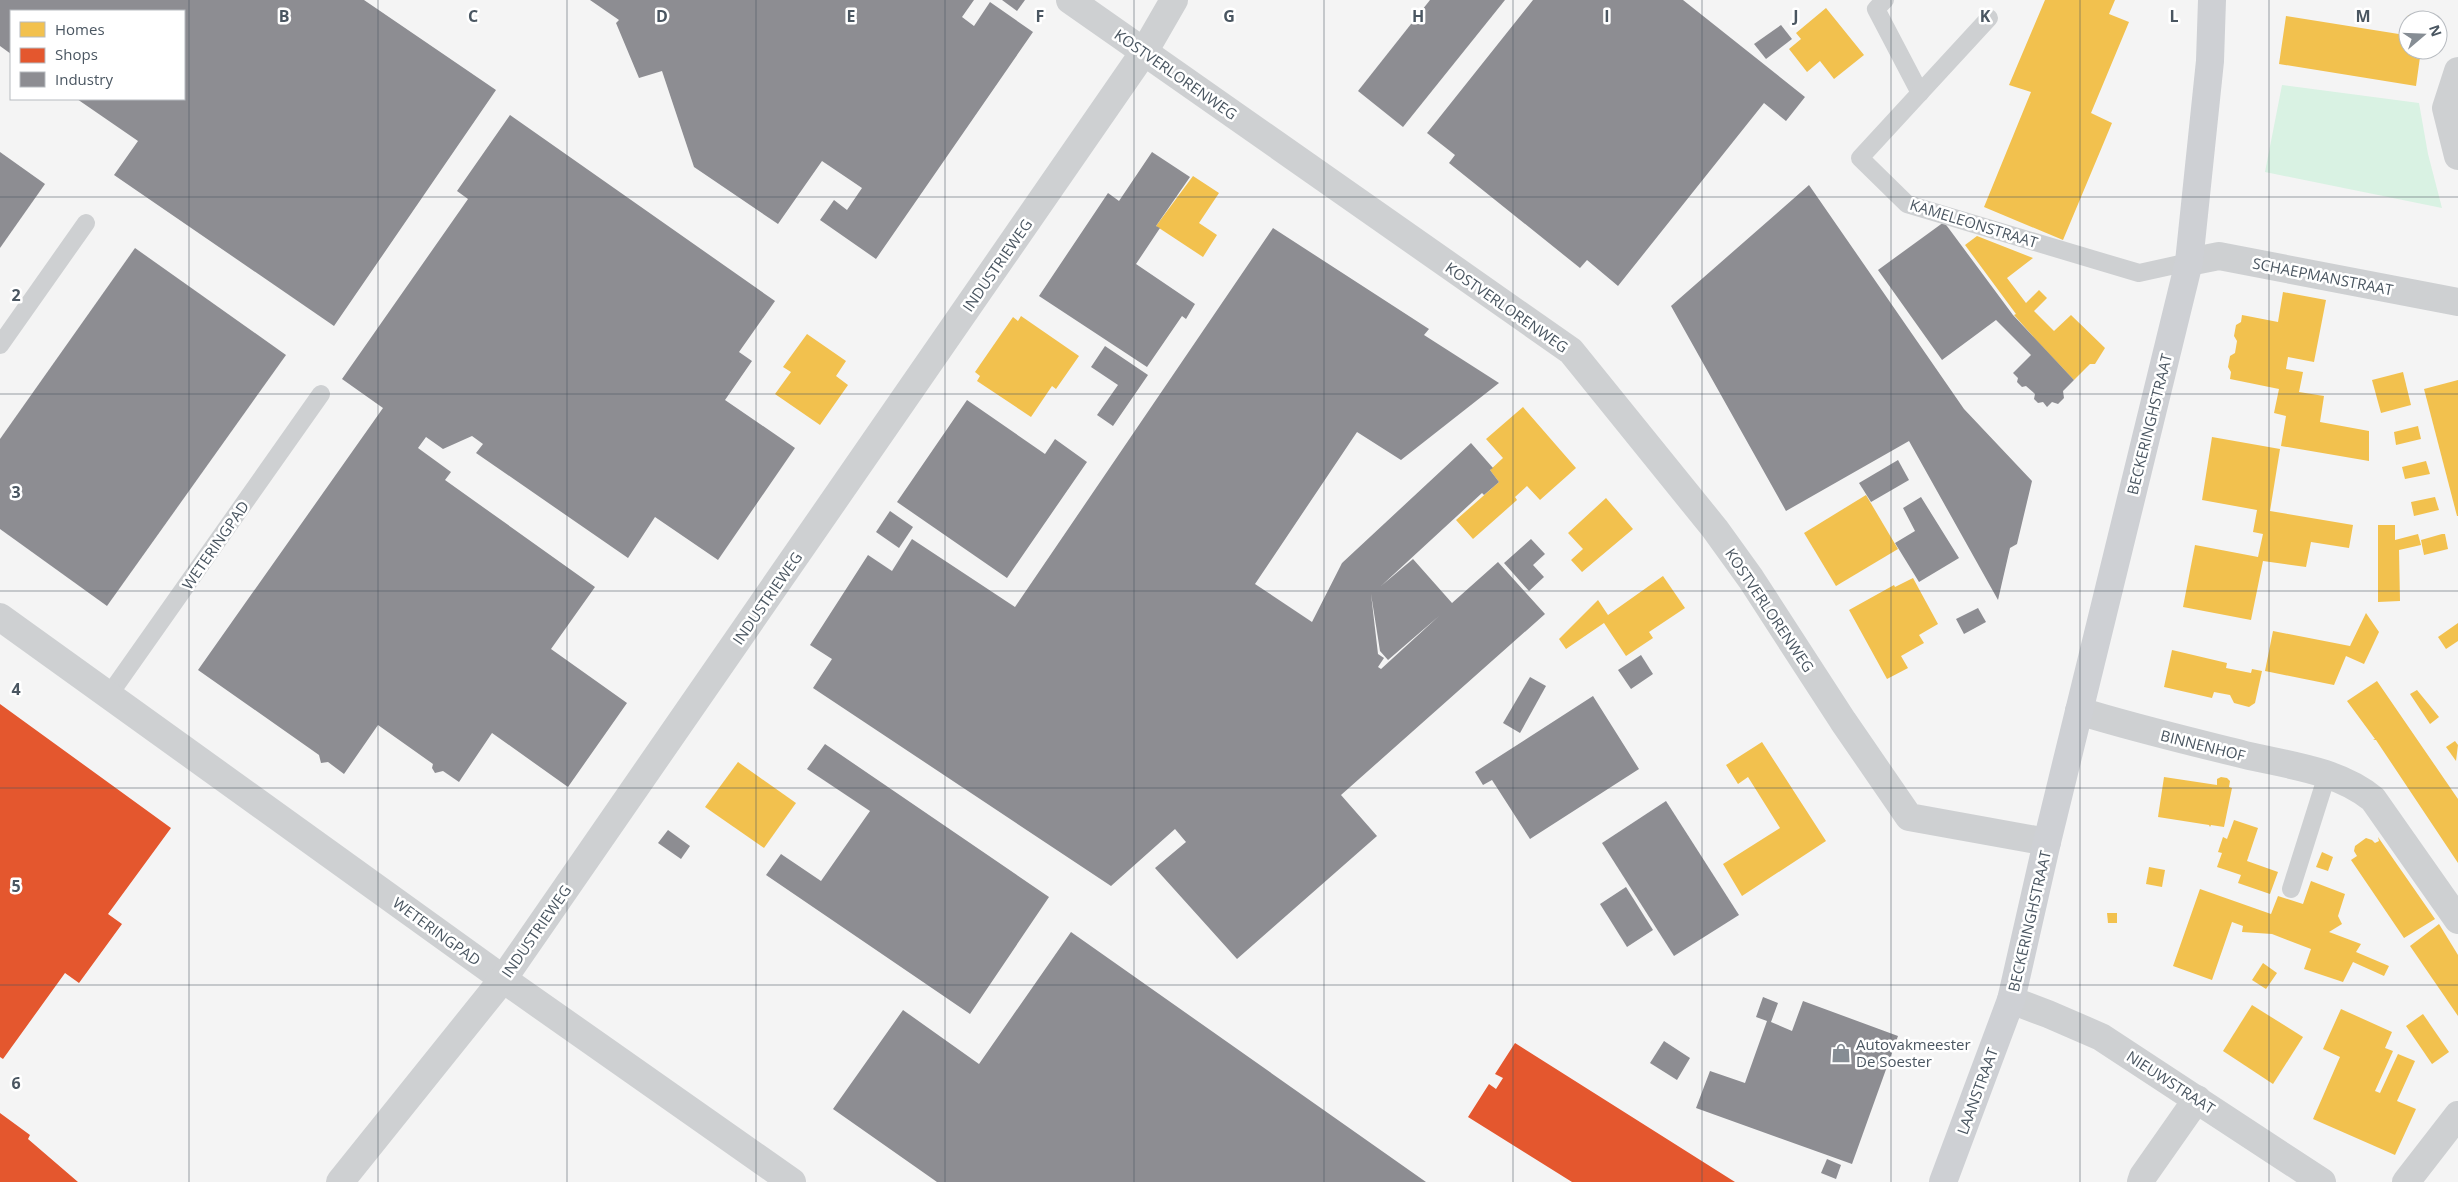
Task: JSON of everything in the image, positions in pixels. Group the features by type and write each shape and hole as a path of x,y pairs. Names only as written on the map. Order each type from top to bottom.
{"street":[{"name":"KOSTVERLORENWEG","path":"1070,0 1571,351 1715,529 1751,579 1843,721 1909,817"},
{"name":"INDUSTRIEWEG","path":"340,1182 503,979 1144,52 1174,0"},
{"name":"BECKERINGHSTRAAT","path":"2011,1000 2047,842 2189,262 2210,61 2212,0"},
{"path":"2458,71 2446,108 2458,156"},
{"name":"SCHAEPMANSTRAAT","path":"2189,262 2219,256 2458,302"},
{"name":"WETERINGPAD","path":"0,617 503,979 792,1182"},
{"name":"BINNENHOF","path":"2079,711 2130,727 2327,775 2359,787 2373,799 2458,920"},
{"name":"BECKERINGHSTRAAT","path":"1909,817 2047,842"},
{"name":"NIEUWSTRAAT","path":"2011,1000 2101,1037 2197,1098 2322,1182"},
{"name":"LAANSTRAAT","path":"1943,1182 2011,1000"},
{"path":"2141,1182 2142,1176 2197,1098"},
{"path":"2406,1182 2458,1115"}],"lane":[{"path":"1885,0 1876,9 1920,93"},
{"name":"KAMELEONSTRAAT","path":"1989,18 1860,158 1907,204 2139,272 2189,262"},
{"path":"0,345 86,223"},
{"name":"WETERINGPAD","path":"109,695 321,394"},
{"path":"2291,889 2327,775"}],"green space":[{"path":"2282,85 2419,103 2428,154 2442,208 2265,172"}],"building: Homes":[{"path":"2045,0 2115,0 2109,14 2129,22 2091,113 2112,123 2063,240 1984,207 2031,92 2009,85"},
{"path":"1826,8 1864,55 1834,79 1820,61 1807,72 1789,49 1801,39 1796,33"},
{"path":"2286,16 2398,34 2398,60 2420,60 2416,86 2279,64"},
{"path":"1193,176 1219,193 1199,223 1217,235 1203,257 1156,226"},
{"path":"1977,236 2033,258 2007,278 2026,303 2039,290 2047,298 2034,311 2054,331 2071,315 2105,348 2095,364 2090,364 2074,380 2038,342 2014,315 2016,314 1965,245"},
{"path":"2283,292 2326,300 2314,362 2288,357 2286,369 2303,372 2299,392 2324,396 2320,422 2369,431 2369,461 2281,446 2286,416 2274,413 2279,389 2230,379 2231,372 2228,367 2230,356 2235,353 2237,341 2234,336 2236,325 2241,322 2242,315 2278,322"},
{"path":"1021,316 1079,356 1056,389 1052,386 1031,417 977,381 980,376 975,372 1013,317 1018,321"},
{"path":"807,334 846,361 836,376 848,385 820,425 775,394 791,372 783,367"},
{"path":"2403,372 2411,405 2381,413 2372,380"},
{"path":"2458,380 2458,516 2457,516 2424,389"},
{"path":"1523,407 1576,468 1540,500 1527,486 1515,497 1517,500 1473,539 1456,520 1499,482 1490,470 1503,458 1486,439"},
{"path":"2418,426 2421,439 2396,445 2394,432"},
{"path":"2212,437 2280,449 2270,511 2353,525 2349,548 2311,542 2306,567 2263,561 2251,620 2183,607 2195,545 2258,557 2263,534 2253,532 2257,510 2202,500"},
{"path":"2426,461 2430,474 2405,479 2402,467"},
{"path":"1866,495 1898,549 1836,586 1804,533"},
{"path":"2435,497 2439,510 2414,516 2411,502"},
{"path":"1606,498 1633,529 1582,572 1571,560 1583,549 1568,533"},
{"path":"2378,525 2395,525 2395,540 2418,534 2421,545 2399,550 2400,601 2378,602"},
{"path":"2445,534 2448,549 2424,555 2421,540"},
{"path":"1663,576 1685,608 1649,632 1653,638 1626,656 1604,623 1566,649 1559,639 1598,600 1608,615"},
{"path":"1913,578 1938,624 1919,635 1924,643 1901,656 1908,668 1887,679 1849,610 1894,585 1895,587"},
{"path":"2366,613 2379,632 2364,664 2346,656 2334,685 2265,671 2273,631 2350,646"},
{"path":"2458,623 2458,641 2446,649 2438,637"},
{"path":"2172,650 2227,663 2226,668 2251,673 2252,669 2262,671 2255,703 2249,707 2234,703 2230,695 2214,692 2212,698 2164,687"},
{"path":"2377,681 2458,799 2458,863 2376,740 2373,740 2375,739 2347,701"},
{"path":"2417,690 2439,717 2430,724 2410,694"},
{"path":"2455,741 2458,745 2456,761 2446,747"},
{"path":"1762,742 1826,841 1742,896 1723,864 1780,828 1748,777 1738,784 1726,765"},
{"path":"738,762 796,803 764,848 705,807"},
{"path":"2164,777 2217,785 2217,779 2221,777 2227,778 2230,781 2229,787 2232,788 2224,827 2211,825 2210,827 2209,825 2158,817"},
{"path":"2234,820 2258,828 2247,861 2278,872 2270,894 2238,883 2241,875 2217,867 2222,853 2218,852 2223,837 2227,839"},
{"path":"2378,837 2435,919 2404,938 2351,860 2357,856 2354,851 2355,846 2366,838 2375,843 2379,841"},
{"path":"2322,852 2333,857 2328,871 2316,867"},
{"path":"2149,867 2165,870 2162,887 2146,884"},
{"path":"2311,881 2345,894 2338,916 2342,924 2329,932 2361,944 2356,952 2389,966 2384,976 2353,962 2343,982 2304,969 2311,949 2272,934 2242,932 2243,926 2232,922 2212,980 2173,966 2200,889 2271,914 2278,896 2303,904"},
{"path":"2107,913 2117,913 2117,923 2108,923"},
{"path":"2439,924 2458,955 2458,1016 2410,946"},
{"path":"2263,963 2277,973 2266,989 2252,980"},
{"path":"2252,1005 2303,1037 2273,1084 2223,1051"},
{"path":"2341,1009 2392,1032 2385,1048 2393,1051 2375,1091 2380,1093 2398,1054 2415,1061 2397,1101 2416,1109 2395,1155 2313,1119 2340,1057 2323,1049"},
{"path":"2423,1014 2449,1052 2432,1064 2406,1026"}],"building: Shops":[{"path":"0,704 171,828 108,914 122,924 79,983 65,973 3,1059 0,1057"},
{"path":"1515,1043 1735,1182 1572,1182 1468,1117 1489,1084 1496,1089 1503,1078 1495,1074"},
{"path":"0,1113 30,1135 28,1139 78,1182 0,1182"}],"building: Industry":[{"path":"0,0 364,0 496,90 334,326 114,175 138,141 78,100 185,100 185,10 10,10 10,53 0,46"},
{"path":"590,0 974,0 962,17 974,26 990,2 1033,32 876,259 820,220 834,200 847,210 862,188 822,161 778,224 694,167 662,71 639,78 616,23 619,20"},
{"path":"1002,0 1025,0 1017,11"},
{"path":"1430,0 1505,0 1403,127 1358,91"},
{"path":"1533,0 1683,0 1805,97 1786,121 1764,103 1618,286 1587,260 1580,268 1449,163 1455,155 1427,133"},
{"path":"1781,25 1792,39 1766,59 1754,44"},
{"path":"510,115 775,301 739,352 752,361 725,400 795,448 718,560 655,517 628,558 476,453 483,444 472,436 443,449 426,437 418,448 451,472 445,480 595,587 551,649 627,703 568,787 492,733 459,782 443,771 435,773 432,768 433,764 378,725 344,774 328,762 321,763 319,755 198,670 383,408 342,379 468,199 457,191"},
{"path":"0,152 45,184 0,248"},
{"path":"1152,152 1190,177 1156,226 1160,228 1136,264 1195,304 1186,319 1182,316 1147,367 1039,296 1108,193 1119,201"},
{"path":"1809,185 1964,409 2032,481 2017,544 2010,548 1998,600 1909,441 1786,511 1671,306"},
{"path":"1944,222 2013,315 2074,380 2063,391 2064,398 2058,404 2052,402 2047,407 2043,402 2038,403 2034,399 2035,394 2026,386 2022,387 2017,382 2018,378 2013,373 2031,355 1996,320 1942,360 1878,270"},
{"path":"1273,228 1429,329 1424,335 1499,383 1401,460 1357,432 1255,584 1312,622 1342,563 1471,443 1493,468 1490,470 1499,482 1484,495 1482,493 1381,586 1413,559 1452,603 1498,562 1545,614 1341,795 1377,836 1237,959 1155,868 1186,842 1175,829 1111,886 813,688 832,659 810,645 868,555 892,571 912,539 1015,607","holes":["1371,594 1380,651 1388,660 1439,616 1381,669 1378,667 1384,658 1378,654"]},
{"path":"135,248 286,355 107,606 0,529 0,439"},
{"path":"1105,346 1148,375 1113,426 1097,415 1118,385 1091,367"},
{"path":"967,400 1045,454 1055,439 1087,462 1007,578 897,502"},
{"path":"1898,460 1909,480 1871,502 1859,483"},
{"path":"1921,497 1959,558 1919,582 1895,543 1915,531 1903,508"},
{"path":"890,511 913,527 899,548 876,532"},
{"path":"1531,539 1545,554 1533,565 1544,577 1529,591 1504,563"},
{"path":"1978,608 1986,622 1964,634 1956,619"},
{"path":"1641,655 1653,674 1631,689 1618,670"},
{"path":"1530,677 1546,686 1520,733 1503,723"},
{"path":"1593,696 1639,769 1530,839 1492,780 1483,785 1475,772"},
{"path":"825,744 1049,897 970,1014 766,875 781,854 821,881 870,811 807,769"},
{"path":"1666,801 1739,915 1674,956 1602,843"},
{"path":"668,830 690,846 681,859 658,843"},
{"path":"1626,887 1653,930 1627,947 1600,904"},
{"path":"1071,932 1426,1182 937,1182 833,1109 903,1010 979,1064"},
{"path":"1763,997 1778,1003 1771,1022 1792,1031 1803,1001 1898,1036 1852,1164 1696,1108 1710,1071 1745,1083 1767,1021 1756,1017"},
{"path":"1664,1041 1690,1058 1677,1080 1650,1063"},
{"path":"1827,1159 1841,1165 1836,1179 1821,1173"}],"place":[{"name":"Autovakmeester De Soester","path":"1841,1053"}]}
